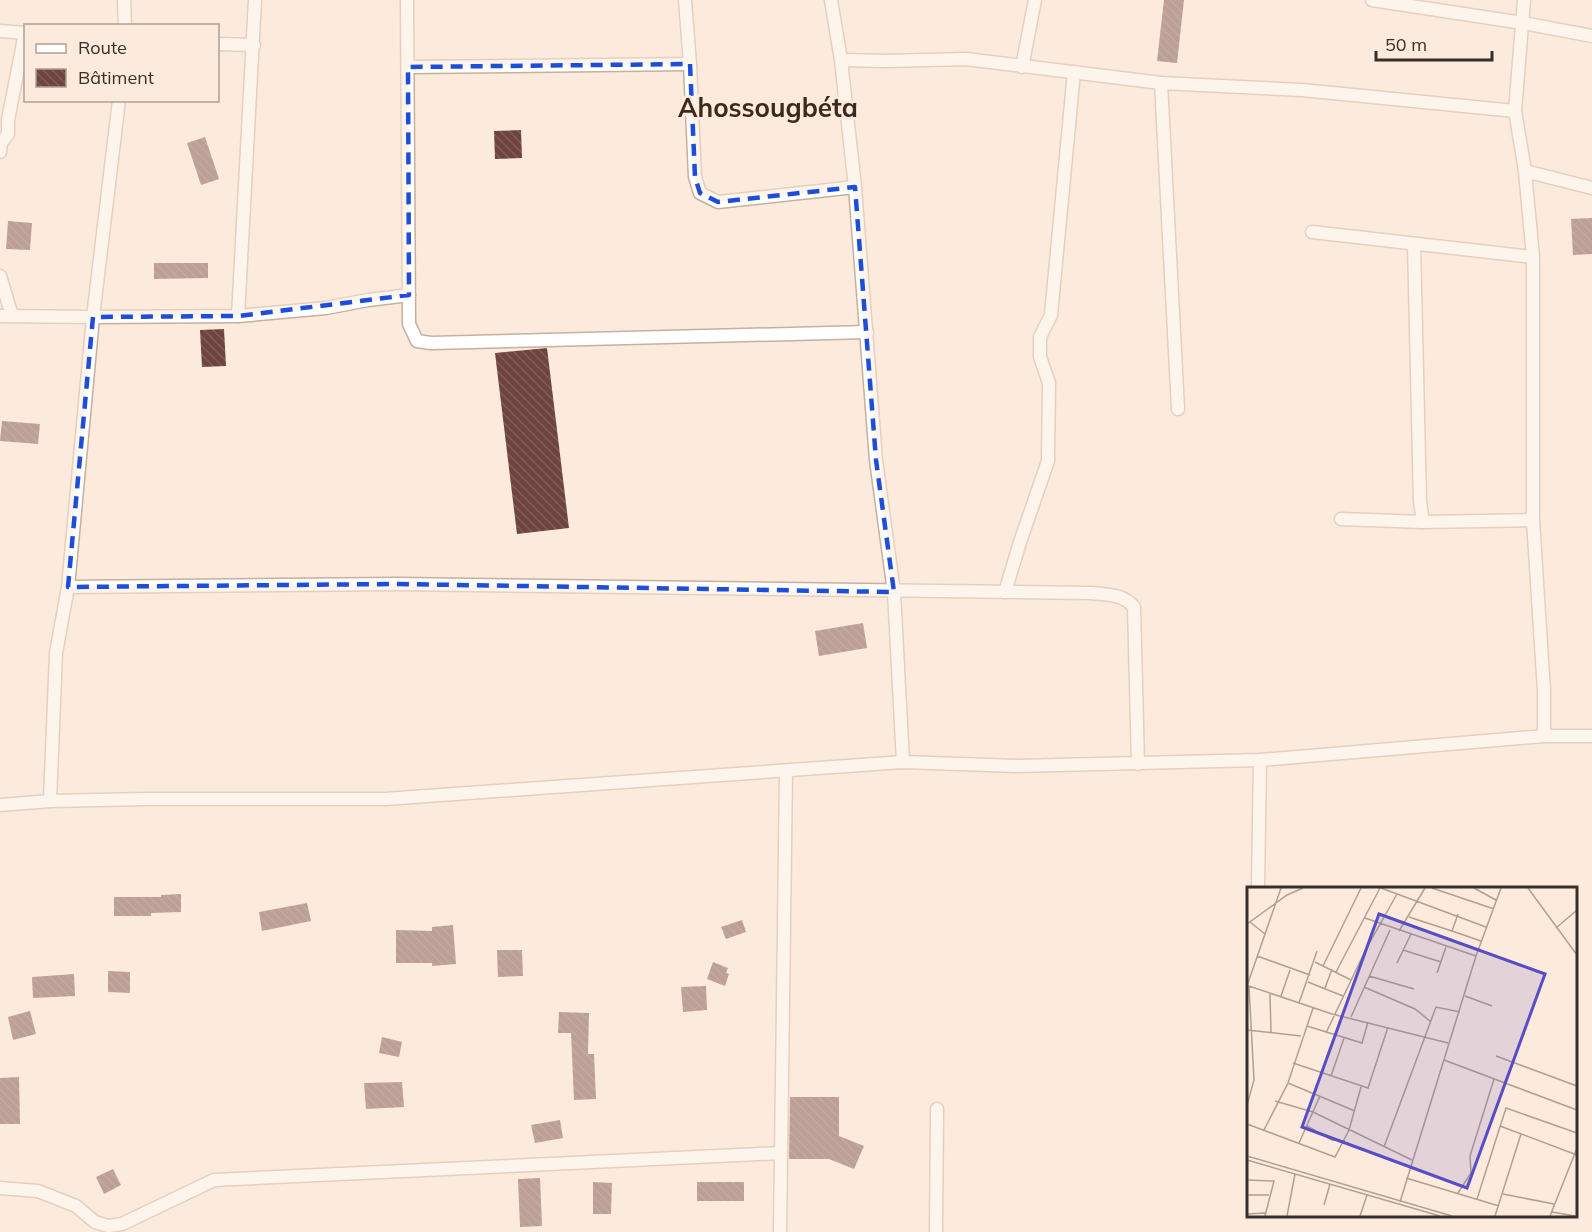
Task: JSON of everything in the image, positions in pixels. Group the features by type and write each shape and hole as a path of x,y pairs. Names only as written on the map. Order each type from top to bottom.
{"street":[{"path":"124,0 125,24"},
{"path":"238,316 255,0"},
{"path":"407,0 409,296 410,324 417,341 431,343 867,332"},
{"path":"685,0 695,177 700,193 718,202 855,187"},
{"path":"831,0 841,60 855,187 876,460 894,592 903,762"},
{"path":"1022,67 1035,0"},
{"path":"1372,0 1592,36"},
{"path":"1524,0 1515,111 1525,171 1533,256 1533,520 1544,692 1544,736"},
{"path":"0,31 24,33"},
{"path":"0,152 1,143 8,134 8,120 24,38"},
{"path":"219,44 254,45"},
{"path":"841,60 886,62 966,59 1161,82 1302,90 1515,111"},
{"path":"408,67 690,64"},
{"path":"1005,592 1048,461 1049,383 1040,357 1040,337 1051,315 1074,72"},
{"path":"1161,82 1179,409"},
{"path":"50,801 56,653 68,587 93,317 119,102"},
{"path":"1525,171 1592,188"},
{"path":"1312,232 1533,256"},
{"path":"1414,244 1420,501 1423,522"},
{"path":"0,276 6,316 238,316 326,308 368,300 409,296"},
{"path":"1341,519 1423,522 1533,520"},
{"path":"68,587 397,584 1005,592 1118,596 1128,600 1134,608 1138,764"},
{"path":"0,805 50,801 145,799 385,799 903,762 1017,766 1260,760 1544,736 1592,736"},
{"path":"1258,887 1260,760"},
{"path":"780,1232 786,771"},
{"path":"936,1232 937,1109"},
{"path":"0,1188 38,1191 76,1206 95,1222 108,1226 122,1224 214,1180 781,1153"}],"highlighted area":[{"path":"690,64 695,177 700,193 718,202 855,187 876,460 894,592 397,584 68,587 93,317 238,316 409,295 408,67"}],"building":[{"path":"1164,0 1184,0 1177,63 1157,61"},
{"path":"521,130 522,158 495,159 494,131"},
{"path":"205,137 219,179 201,185 187,143"},
{"path":"1592,218 1592,254 1573,255 1571,219"},
{"path":"8,221 32,223 30,250 6,249"},
{"path":"154,263 208,263 208,278 154,279"},
{"path":"224,329 226,366 202,367 200,330"},
{"path":"547,348 569,528 517,534 495,353"},
{"path":"2,421 40,424 38,444 0,441"},
{"path":"863,623 867,648 819,656 815,631"},
{"path":"181,894 181,912 151,913 151,916 114,916 114,897 161,897 161,895"},
{"path":"307,903 311,921 262,931 259,912"},
{"path":"742,920 746,932 726,939 721,927"},
{"path":"453,925 456,964 432,966 432,963 396,963 396,930 432,931 432,927"},
{"path":"497,950 522,950 523,976 498,977"},
{"path":"713,962 728,968 726,973 729,974 725,986 707,979"},
{"path":"108,971 130,972 130,993 108,992"},
{"path":"74,974 75,996 33,998 32,977"},
{"path":"706,986 707,1010 683,1012 681,987"},
{"path":"30,1011 36,1034 13,1040 8,1017"},
{"path":"559,1012 589,1013 588,1054 594,1054 596,1099 574,1100 571,1033 558,1033"},
{"path":"382,1037 402,1042 399,1057 379,1053"},
{"path":"19,1077 20,1124 0,1124 0,1078"},
{"path":"402,1082 404,1107 366,1109 364,1083"},
{"path":"790,1097 839,1097 839,1136 864,1146 854,1169 829,1159 789,1159"},
{"path":"560,1120 563,1138 535,1143 531,1125"},
{"path":"113,1169 121,1185 104,1194 96,1177"},
{"path":"540,1178 542,1226 520,1227 518,1179"},
{"path":"593,1182 612,1183 611,1214 593,1214"},
{"path":"697,1182 744,1182 744,1201 697,1201"}],"district":[{"name":"Ahossougbéta","path":"768,108"}]}
